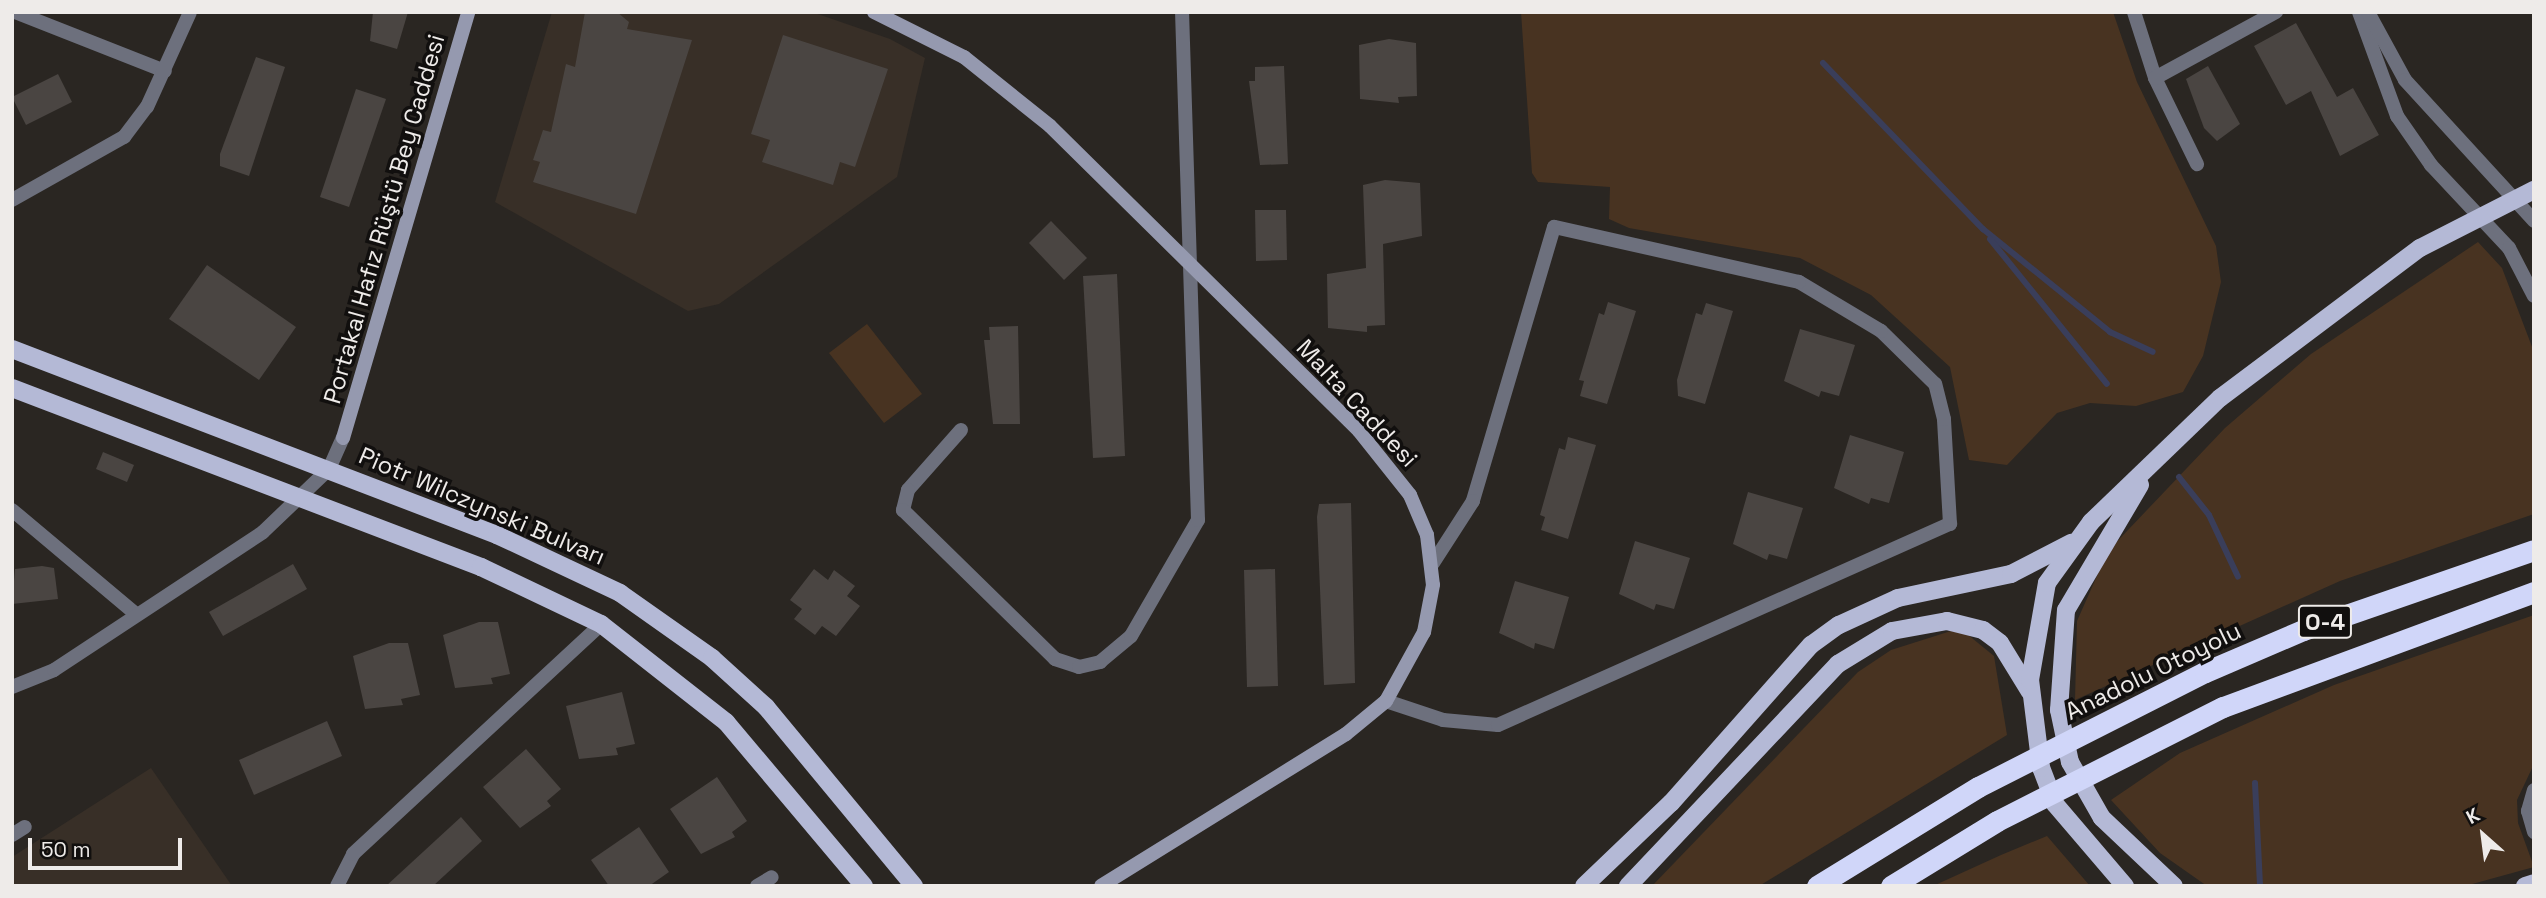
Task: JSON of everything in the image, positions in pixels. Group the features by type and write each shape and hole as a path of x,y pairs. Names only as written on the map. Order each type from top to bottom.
{"highway":[{"name":"Anadolu Otoyolu","path":"1817,886 1978,787 2123,712 2302,629 2534,550"},
{"name":"O-4","path":"1891,886 1997,821 2141,746 2312,670 2534,592"}],"main road":[{"name":"Portakal Hafız Rüştü Bey Caddesi","path":"343,439 468,12"},
{"name":"Malta Caddesi","path":"874,12 941,43 1009,90 1190,264 1381,456 1410,495 1433,563 1424,632 1386,701 1346,734 1101,886"},
{"path":"2125,886 2055,804 2041,768 2031,694 2047,583 2080,538 2157,458 2324,313 2478,213 2534,190"},
{"path":"2478,213 2534,201"},
{"name":"Piotr Wilczynski Bulvarı","path":"12,349 329,469 552,558 656,617 766,707 914,886"},
{"path":"12,388 299,502 481,567 601,624 726,722 864,886"},
{"path":"2157,458 2086,565 2066,610 2059,710 2070,762 2102,818 2174,886"},
{"path":"1584,886 1687,786 1811,645 1839,625 1898,598 2011,574 2080,538"},
{"path":"1628,886 1829,672 1892,631 1947,621 1983,630 2000,643 2031,694"},
{"path":"2525,886 2534,883"}],"street":[{"path":"15,12 165,71"},
{"path":"12,200 124,137 165,71 190,12"},
{"path":"961,430 908,490 903,510 1055,659 1079,667 1100,662 1131,636 1198,520 1182,12"},
{"path":"2134,12 2155,78 2197,164"},
{"path":"2155,78 2276,12"},
{"path":"2359,12 2386,94 2431,165 2509,248 2533,297"},
{"path":"2368,12 2405,80 2438,120 2534,221"},
{"path":"1386,701 1443,720 1498,725 1950,524 1944,419 1935,384 1881,331 1799,282 1554,227 1480,481 1467,516 1433,563"},
{"path":"12,687 54,670 299,502 329,469 343,439"},
{"path":"12,510 137,615"},
{"path":"337,886 353,854 601,624"},
{"path":"2534,790 2528,811 2534,832"},
{"path":"757,886 772,877"}],"shaded area":[{"path":"552,12 812,12 890,39 925,58 897,177 719,304 688,311 495,202"},
{"path":"1521,12 2113,12 2137,82 2216,246 2221,282 2203,356 2183,392 2136,406 2090,403 2057,413 2007,465 1969,460 1950,367 1871,295 1800,258 1629,228 1609,219 1610,187 1538,182 1532,173"},
{"path":"2478,242 2502,268 2534,352 2534,514 2340,581 2075,700 2077,621 2108,551 2225,428 2311,354"},
{"path":"867,324 922,394 884,423 829,353"},
{"path":"2534,615 2534,764 2517,800 2518,823 2534,867 2465,886 2207,886 2160,853 2111,800 2180,753 2334,685"},
{"path":"1951,631 1967,634 1994,656 2007,735 1759,886 1652,886 1858,672 1891,650"},
{"path":"151,768 232,886 12,886 12,857"},
{"path":"2047,836 2090,886 1933,886 2001,855"}],"building":[{"path":"373,12 408,12 397,49 370,41"},
{"path":"585,12 617,12 629,22 627,29 692,40 636,214 533,182 540,162 533,160 543,130 551,132 566,64 575,67"},
{"path":"2296,23 2337,97 2353,88 2379,135 2340,156 2311,91 2286,105 2254,46"},
{"path":"783,35 888,69 855,167 840,162 833,185 762,162 770,140 751,134"},
{"path":"1389,39 1416,43 1417,96 1398,97 1399,103 1360,99 1359,45"},
{"path":"256,57 285,67 249,176 220,166 220,154"},
{"path":"1284,66 1288,164 1260,165 1249,81 1255,81 1255,67"},
{"path":"2208,66 2240,124 2217,141 2204,128 2186,79"},
{"path":"58,74 72,102 26,125 12,97"},
{"path":"356,89 386,99 349,207 320,197"},
{"path":"1385,180 1420,183 1422,236 1383,244 1385,325 1367,326 1367,332 1328,328 1327,274 1366,268 1363,185"},
{"path":"1255,210 1286,210 1287,260 1256,261"},
{"path":"1051,221 1087,258 1064,280 1029,243"},
{"path":"207,265 296,327 259,380 169,319"},
{"path":"1117,274 1125,456 1093,458 1083,276"},
{"path":"1608,302 1636,311 1607,404 1580,396 1584,381 1579,380 1599,313 1604,315"},
{"path":"1706,303 1733,311 1705,404 1678,396 1677,380 1696,313 1702,315"},
{"path":"1018,326 1020,424 993,424 984,340 990,340 989,327"},
{"path":"1800,329 1855,345 1839,396 1821,391 1819,397 1784,381"},
{"path":"1850,435 1904,452 1889,503 1871,498 1869,504 1834,488"},
{"path":"1568,437 1596,445 1568,539 1541,530 1545,517 1540,515 1559,448 1565,450"},
{"path":"103,452 134,465 127,482 96,469"},
{"path":"1748,492 1803,508 1787,559 1769,554 1767,560 1733,544"},
{"path":"1351,503 1355,683 1324,685 1317,517 1319,504"},
{"path":"1635,541 1690,558 1674,609 1656,604 1654,610 1619,594"},
{"path":"293,564 307,589 223,636 209,612"},
{"path":"42,566 54,568 58,599 12,604 15,569"},
{"path":"814,569 828,580 834,570 855,586 847,596 860,606 836,636 822,626 815,635 794,619 802,609 790,600"},
{"path":"1275,569 1278,686 1247,687 1244,570"},
{"path":"1515,581 1569,597 1554,649 1535,643 1534,649 1499,633"},
{"path":"479,622 498,622 510,674 491,678 493,684 455,688 443,635"},
{"path":"389,643 408,643 420,695 401,699 403,705 365,709 353,656"},
{"path":"622,692 635,744 616,748 618,755 579,759 566,706"},
{"path":"327,721 342,756 254,795 239,760"},
{"path":"526,749 561,789 547,801 551,806 520,828 483,787"},
{"path":"717,777 747,821 732,832 735,837 701,854 670,809"},
{"path":"461,817 482,841 433,886 386,886"},
{"path":"639,827 669,872 649,886 609,886 591,860"}],"waterway":[{"path":"1823,63 1983,229 2110,332 2153,352"},
{"path":"1990,239 2107,384"},
{"path":"2179,477 2209,515 2238,577"},
{"path":"2255,783 2260,886"}]}
